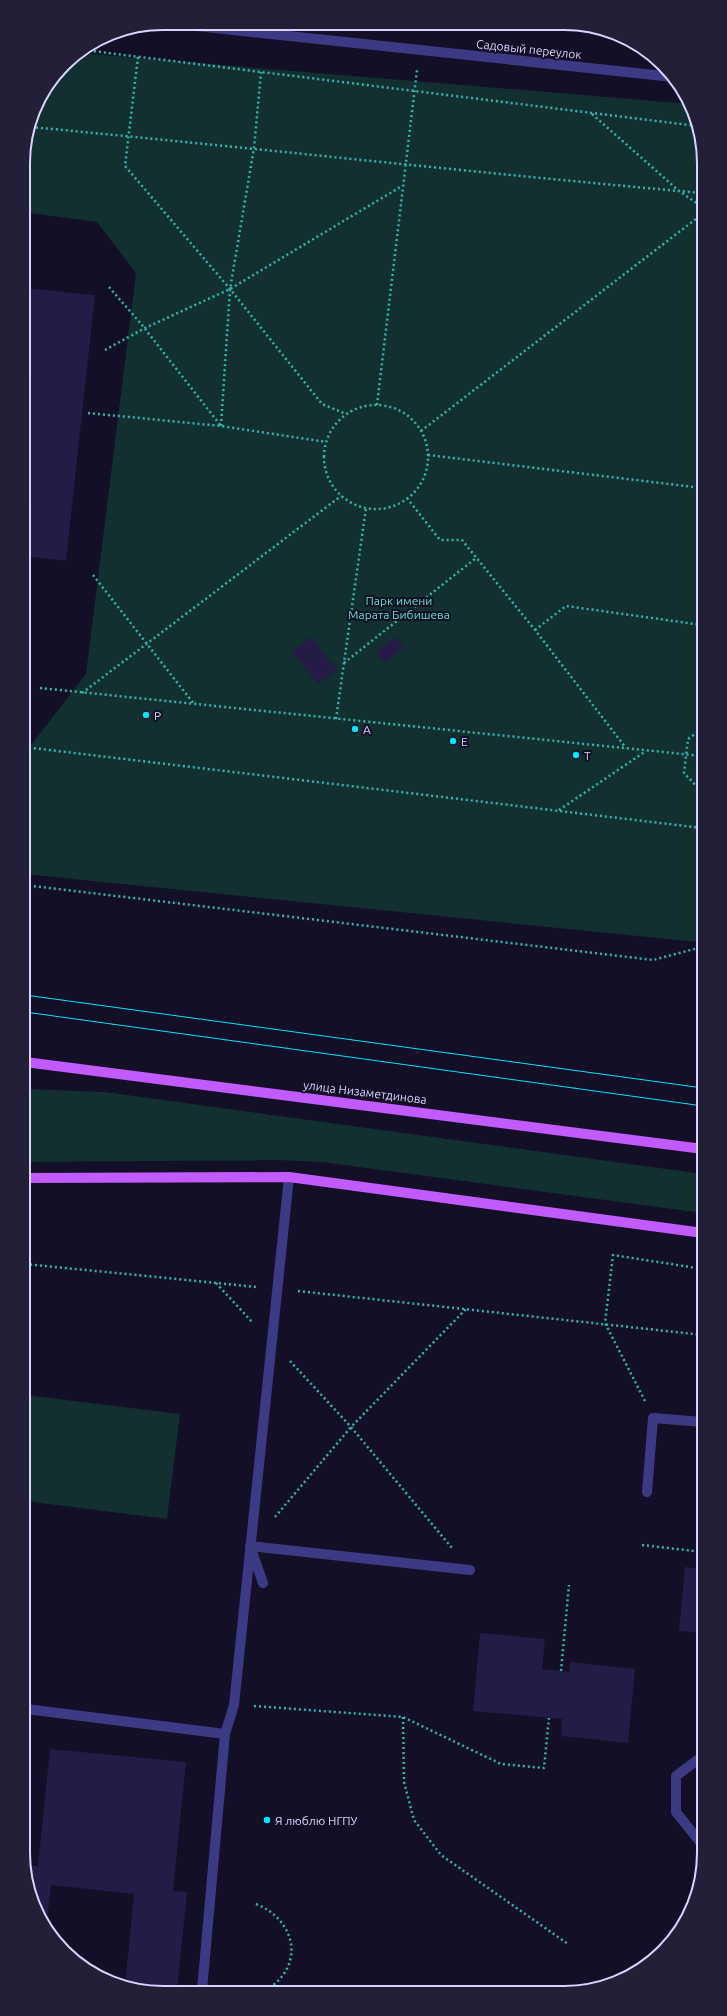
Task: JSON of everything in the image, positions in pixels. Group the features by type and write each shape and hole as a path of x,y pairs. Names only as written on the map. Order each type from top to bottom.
{"main road":[{"name":"улица Низаметдинова","path":"30,1063 697,1148"},
{"path":"30,1178 289,1177 697,1232"}],"street":[{"name":"Садовый переулок","path":"233,30 665,77"},
{"path":"202,1986 225,1734 234,1705 289,1177"},
{"path":"647,1492 653,1418 697,1422"},
{"path":"250,1546 470,1570"},
{"path":"250,1546 263,1583"},
{"path":"30,1710 225,1734"},
{"path":"697,1760 676,1776 676,1812 697,1839"}],"path":[{"path":"377,405 404,166 419,50"},
{"path":"92,51 691,125"},
{"path":"138,57 125,166 230,289 322,404 346,414"},
{"path":"221,426 230,289 254,148 261,72"},
{"path":"591,113 679,191 697,203"},
{"path":"35,127 254,148 404,166 697,193"},
{"path":"105,350 145,328 230,289 402,186"},
{"path":"421,431 697,218"},
{"path":"109,287 145,328 221,426"},
{"path":"377,405 395,409 410,418 421,431 426,442 428,455 426,471 419,486 407,498 395,505 381,509 366,508 353,504 341,496 332,484 326,471 324,457 326,442 334,427 346,414 361,407 377,405"},
{"path":"88,413 221,426 326,442"},
{"path":"428,455 697,487"},
{"path":"82,693 341,496"},
{"path":"407,498 440,540 462,540 535,630 626,748"},
{"path":"336,719 366,508"},
{"path":"344,663 476,558"},
{"path":"93,575 195,704"},
{"path":"535,630 566,606 697,623"},
{"path":"40,688 697,755"},
{"path":"697,733 688,739 684,772 697,786"},
{"path":"30,748 697,827"},
{"path":"559,811 646,750"},
{"path":"30,886 653,960 697,948"},
{"path":"653,1418 605,1323 613,1256 697,1268"},
{"path":"30,1264 466,1308 697,1334"},
{"path":"215,1282 352,1427 470,1570"},
{"path":"250,1546 352,1427 466,1308"},
{"path":"642,1545 697,1551"},
{"path":"561,1671 568,1585"},
{"path":"234,1705 403,1717 501,1764 544,1768 549,1718"},
{"path":"403,1717 404,1782 414,1820 441,1855 568,1944"},
{"path":"256,1904 268,1909 278,1916 286,1927 290,1938 292,1950 287,1969 273,1986"}],"green space":[{"name":"Парк имени Марата Бибишева","path":"88,54 682,103 687,112 694,137 697,163 697,942 30,875 30,746 86,674 136,273 97,222 30,213 30,155 40,112 63,75 75,63"},
{"path":"30,1089 105,1092 697,1173 697,1212 322,1162 276,1160 30,1162"},
{"path":"30,1396 180,1414 167,1519 30,1502"}],"building":[{"path":"30,289 95,295 66,561 30,557"},
{"path":"311,637 337,670 318,684 292,652"},
{"path":"396,637 404,648 385,663 376,652"},
{"path":"685,1567 697,1568 697,1632 679,1631"},
{"path":"480,1633 545,1639 542,1669 569,1672 570,1662 635,1669 628,1743 561,1736 562,1719 473,1711"},
{"path":"50,1749 186,1762 173,1891 187,1892 177,1986 155,1986 126,1980 134,1894 51,1885 47,1918 37,1895 31,1865 38,1866"}],"tram line":[{"path":"30,996 697,1087"},
{"path":"30,1013 697,1105"}],"place":[{"name":"Р","path":"146,715"},
{"name":"А","path":"355,729"},
{"name":"Е","path":"453,741"},
{"name":"Т","path":"576,755"},
{"name":"Я люблю НГПУ","path":"267,1820"}]}
